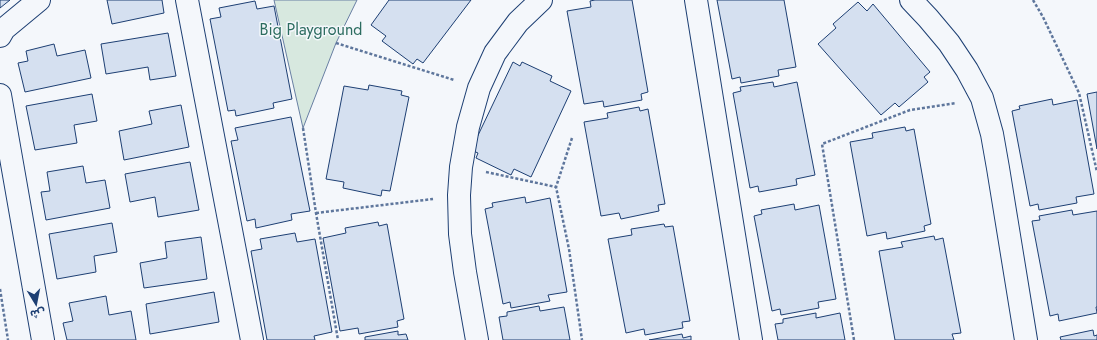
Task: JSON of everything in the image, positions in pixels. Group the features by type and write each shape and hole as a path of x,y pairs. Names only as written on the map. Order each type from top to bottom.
{"street":[{"path":"0,36 4,29 39,0"},
{"path":"187,0 252,340"},
{"path":"477,340 460,234 459,195 461,167 468,127 479,88 495,53 518,22 541,0"},
{"path":"696,0 751,340"},
{"path":"911,0 949,43 967,70 982,98 992,134 1026,340"},
{"path":"0,95 43,340"}],"path":[{"path":"1033,0 1043,17 1079,93 1097,172"},
{"path":"336,43 479,88"},
{"path":"854,340 822,144 910,110 982,98"},
{"path":"304,128 316,213 338,340"},
{"path":"572,138 556,187 569,249 582,340"},
{"path":"461,167 556,187"},
{"path":"316,213 459,195"},
{"path":"0,289 8,340"}],"green space":[{"name":"Big Playground","path":"274,0 357,0 336,43 303,128"}],"building":[{"path":"0,0 10,0 0,8"},
{"path":"107,0 162,0 164,13 112,24"},
{"path":"389,0 471,0 423,63 417,59 413,64 382,41 386,36 371,25"},
{"path":"632,0 648,92 641,94 642,100 604,107 603,101 584,104 567,11 591,7 590,1"},
{"path":"717,0 784,0 796,67 778,70 779,76 741,83 740,77 732,79"},
{"path":"255,1 257,9 274,6 292,99 273,103 274,108 236,116 235,110 228,111 210,19 221,17 219,8"},
{"path":"858,2 867,11 873,4 930,72 924,77 928,82 899,107 895,103 881,115 818,44 836,28 833,24"},
{"path":"168,33 176,76 150,80 148,67 106,74 101,44"},
{"path":"54,44 57,56 85,50 91,78 25,92 18,63 28,61 26,51"},
{"path":"513,62 520,66 522,62 552,76 550,81 571,91 531,177 514,169 511,175 476,158 478,153 471,150"},
{"path":"773,82 774,87 797,82 815,175 796,179 797,185 759,192 758,186 750,188 733,93 741,91 740,87"},
{"path":"369,85 402,91 401,95 409,97 390,191 382,190 381,196 343,188 344,182 326,179 344,86 368,90"},
{"path":"1097,92 1097,149 1087,94"},
{"path":"92,94 97,121 74,125 77,143 35,150 26,106"},
{"path":"1052,99 1053,105 1077,100 1094,194 1076,197 1077,203 1039,210 1038,204 1030,206 1012,111 1020,109 1019,106"},
{"path":"181,105 189,147 124,160 119,131 152,124 149,111"},
{"path":"639,107 640,111 648,109 665,204 658,205 659,211 621,219 619,213 601,216 584,122 608,118 607,113"},
{"path":"291,117 310,211 291,214 292,220 256,228 255,219 247,221 231,141 238,140 235,128"},
{"path":"905,127 906,131 914,129 931,224 924,226 925,231 887,239 886,232 867,236 850,142 873,138 872,133"},
{"path":"190,162 199,210 158,217 155,197 130,202 125,174"},
{"path":"83,166 86,183 105,180 110,208 46,220 41,192 50,191 47,172"},
{"path":"525,197 526,203 550,198 567,292 548,295 550,301 511,308 510,302 503,304 485,209 493,207 492,203"},
{"path":"794,204 795,210 819,205 836,299 818,302 819,308 781,315 780,309 772,311 754,216 762,214 761,210"},
{"path":"1072,210 1073,215 1097,211 1097,313 1059,321 1058,314 1050,316 1032,221 1040,220 1039,216"},
{"path":"378,222 379,226 387,224 404,319 397,321 398,327 359,334 358,328 340,331 323,238 346,233 345,228"},
{"path":"112,223 117,252 94,256 96,272 57,279 49,234"},
{"path":"664,224 665,227 673,226 690,321 682,322 683,328 645,335 644,329 626,333 608,239 632,235 631,229"},
{"path":"295,233 297,242 315,239 332,332 314,336 315,340 267,340 251,251 262,249 260,239"},
{"path":"934,236 935,240 943,238 961,333 952,334 954,340 895,340 879,251 903,247 901,242"},
{"path":"201,237 207,279 144,288 140,263 167,258 165,242"},
{"path":"214,292 219,322 150,334 146,304"},
{"path":"106,296 109,315 131,311 136,340 67,340 63,323 73,321 69,303"},
{"path":"539,306 540,311 564,307 570,340 503,340 499,317 507,316 507,312"},
{"path":"816,313 816,318 840,313 845,340 778,340 775,324 783,323 783,319"},
{"path":"1093,330 1094,336 1097,335 1097,340 1061,340 1060,337"},
{"path":"398,331 398,335 406,334 408,340 365,340 365,337"},
{"path":"682,334 683,338 691,336 691,340 649,340"}]}
